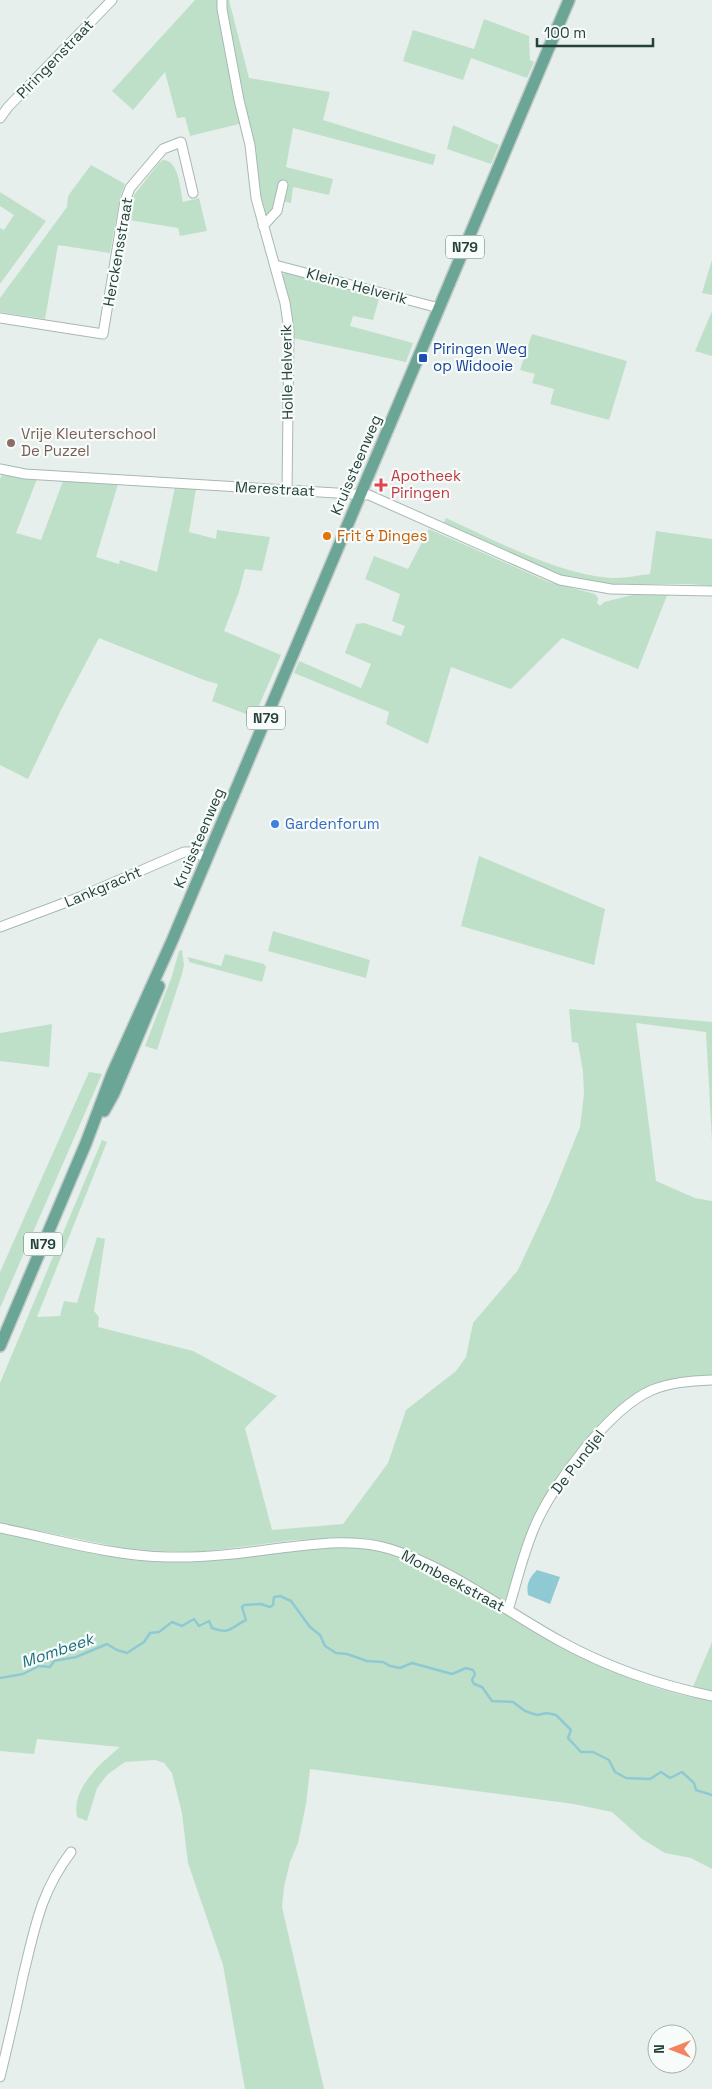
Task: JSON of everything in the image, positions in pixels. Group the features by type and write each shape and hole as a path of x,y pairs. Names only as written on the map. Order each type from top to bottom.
{"main road":[{"name":"Kruissteenweg","path":"0,1346 86,1143 112,1074 172,942 569,0"}],"street":[{"name":"Piringenstraat","path":"0,118 8,107 112,0"},
{"name":"Holle Helverik","path":"222,0 222,9 239,100 250,145 256,198 285,303 289,330 287,490"},
{"name":"Herckensstraat","path":"0,318 103,334 125,201 130,188 163,148 181,142 193,193"},
{"path":"263,226 277,211 283,185"},
{"name":"Kleine Helverik","path":"275,265 439,308"},
{"name":"Merestraat","path":"0,469 25,474 369,495 560,580 611,589 712,590"},
{"name":"Lankgracht","path":"0,927 80,897 184,852 207,857"},
{"name":"De Pundjel","path":"508,1610 534,1526 547,1502 600,1431 619,1411 650,1390 678,1383 712,1380"},
{"name":"Mombeekstraat","path":"0,1528 129,1554 167,1557 212,1556 335,1543 389,1548 428,1565 558,1640 594,1658 680,1689 712,1696"},
{"path":"0,2077 37,1920 46,1892 59,1867 71,1852"}],"green space":[{"path":"195,0 229,0 249,78 330,92 323,120 436,155 433,165 293,128 286,167 333,179 329,195 293,187 291,203 276,200 270,214 263,220 247,122 190,136 185,117 177,118 165,72 133,110 112,91"},
{"path":"484,19 529,36 530,60 534,62 527,78 471,58 463,80 403,61 413,30 474,49"},
{"path":"453,125 499,145 491,164 447,149"},
{"path":"163,160 168,161 176,170 183,202 199,198 207,231 180,236 178,228 129,220 134,195"},
{"path":"91,165 125,184 120,197 110,253 58,245 45,319 0,312 0,298 67,207 68,196"},
{"path":"0,192 46,221 0,284 0,228 4,230 14,215 0,206"},
{"path":"712,260 712,295 702,293"},
{"path":"288,271 380,295 373,320 353,316 350,326 413,343 406,362 293,338 281,276"},
{"path":"712,311 712,356 695,351"},
{"path":"532,334 627,361 609,420 550,404 554,389 532,383 535,374 520,370"},
{"path":"2,475 37,479 16,533 41,540 63,481 118,484 96,557 119,564 120,560 157,572 175,487 196,489 189,532 216,539 217,530 270,537 262,571 245,569 239,592 224,631 281,655 254,717 212,701 218,684 99,638 61,710 28,779 0,765 0,479"},
{"path":"446,518 552,565 574,572 616,578 650,574 656,531 712,539 712,586 688,584 599,584 551,574 443,524"},
{"path":"429,529 549,582 595,594 598,598 597,603 600,606 604,602 640,593 668,593 638,669 562,638 511,689 451,667 428,744 386,724 389,712 294,673 299,661 361,688 371,664 345,653 356,624 364,623 401,636 405,626 392,621 400,594 365,579 374,556 408,569"},
{"path":"479,856 605,909 594,965 461,926"},
{"path":"273,931 370,960 366,978 268,951"},
{"path":"182,950 184,965 182,974 157,1050 145,1046 172,976 179,951"},
{"path":"225,954 264,964 266,967 262,982 189,962 188,957 221,966"},
{"path":"569,1009 712,1022 712,1141 706,1032 636,1023 656,1181 695,1198 712,1201 712,1378 633,1397 553,1489 508,1602 505,1604 403,1550 340,1539 295,1540 200,1552 164,1551 128,1549 0,1523 0,1383 102,1140 107,1142 37,1317 60,1316 64,1301 77,1303 97,1237 105,1239 94,1311 99,1317 98,1327 193,1351 277,1396 245,1428 272,1530 343,1524 388,1463 406,1410 456,1371 466,1357 473,1323 518,1270 551,1199 580,1127 584,1094 583,1072 578,1043 572,1042"},
{"path":"52,1024 49,1067 0,1061 0,1033"},
{"path":"89,1072 102,1074 0,1308 0,1272"},
{"path":"0,1531 131,1557 334,1546 383,1551 412,1561 455,1582 559,1646 600,1666 657,1688 681,1695 712,1700 712,1869 691,1858 665,1853 642,1839 612,1812 574,1804 310,1769 306,1804 298,1843 290,1862 284,1887 282,1907 324,2089 245,2089 223,1965 188,1863 182,1813 172,1773 164,1763 155,1760 125,1762 108,1774 97,1788 87,1821 77,1817 76,1806 83,1786 96,1769 120,1747 37,1739 34,1754 0,1751"},
{"path":"712,1642 712,1693 692,1689"}],"water":[{"path":"537,1570 560,1577 550,1604 528,1595 529,1581"}],"waterway":[{"name":"Mombeek","path":"0,1678 23,1674 39,1666 50,1667 54,1661 76,1657 107,1644 127,1653 144,1642 150,1633 159,1632 172,1622 182,1626 194,1619 199,1626 209,1621 212,1628 223,1631 227,1630 246,1620 242,1607 244,1605 261,1604 270,1607 273,1605 274,1597 280,1596 291,1601 310,1627 320,1635 325,1646 336,1653 347,1654 367,1661 383,1662 400,1668 412,1663 452,1674 466,1668 473,1670 475,1674 472,1680 474,1684 482,1687 492,1701 513,1702 525,1711 537,1715 547,1713 556,1715 571,1730 568,1738 581,1752 593,1752 609,1760 615,1772 626,1778 650,1779 661,1772 670,1778 682,1772 694,1783 696,1790 712,1795"}],"place":[{"name":"Piringen Weg op Widooie","path":"423,358"},
{"name":"Vrije Kleuterschool De Puzzel","path":"11,443"},
{"name":"Apotheek Piringen","path":"381,485"},
{"name":"Frit & Dinges","path":"327,536"},
{"name":"Gardenforum","path":"275,824"}]}
